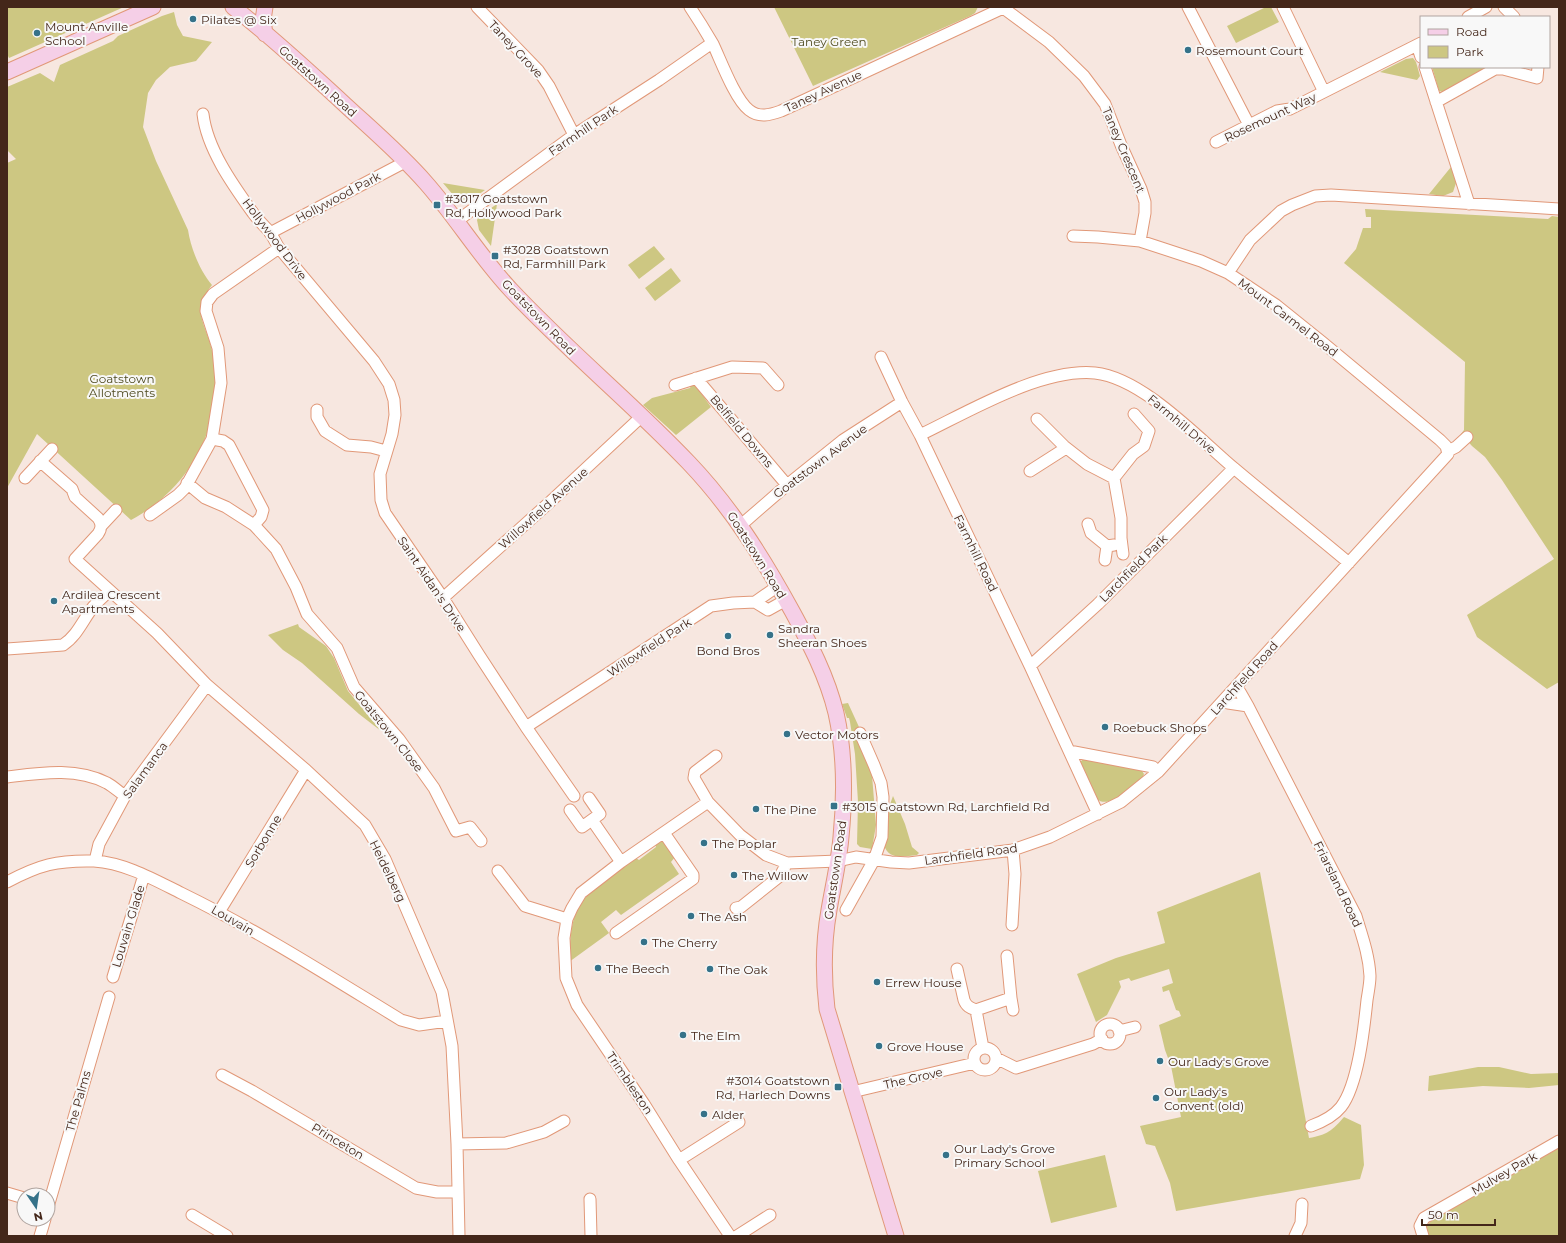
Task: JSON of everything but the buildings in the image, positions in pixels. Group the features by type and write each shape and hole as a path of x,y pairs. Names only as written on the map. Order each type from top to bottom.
{"main road":[{"name":"Goatstown Road","path":"233,7 406,161 430,187 508,287 557,338 690,463 740,525 778,586 811,646 829,687 837,717 841,741 844,790 841,839 828,913 823,977 827,1009 896,1236"},
{"path":"265,7 263,20 265,34"},
{"path":"7,72 150,8"}],"street":[{"name":"Taney Grove","path":"477,7 538,70 549,86 574,135"},
{"name":"Taney Avenue","path":"690,7 712,43 740,99 749,110 759,114 769,115 781,111 1003,8"},
{"path":"1188,7 1249,125"},
{"path":"1283,7 1324,92"},
{"path":"1470,16 1486,7"},
{"path":"1504,7 1513,16"},
{"name":"Taney Crescent","path":"1003,8 1049,42 1084,76 1105,104 1121,145 1141,189 1145,202 1145,213 1140,241"},
{"name":"Farmhill Park","path":"457,221 574,135 659,80 712,43"},
{"name":"Rosemount Way","path":"1216,142 1277,111 1290,109 1419,44"},
{"path":"1425,68 1469,204"},
{"path":"1436,102 1495,69 1503,69 1537,78 1538,68"},
{"name":"Hollywood Drive","path":"203,114 205,128 227,174 254,215 270,233 279,248 367,352"},
{"name":"Hollywood Park","path":"270,233 406,161"},
{"path":"1228,273 1250,240 1281,211 1315,196 1331,195 1370,197 1559,209"},
{"name":"Mount Carmel Road","path":"1073,236 1140,241 1188,257 1228,273 1276,305 1322,342 1440,440 1446,446 1448,452"},
{"path":"150,515 178,495 185,488 212,439 221,382 218,348 206,311 207,302 213,294 279,248"},
{"name":"Saint Aidan's Drive","path":"367,352 383,373 394,400 395,416 392,434 380,474 381,500 385,513 444,598 478,655 574,796"},
{"name":"Farmhill Road","path":"882,357 902,402 920,435 1030,666 1098,814"},
{"path":"675,385 732,367 763,368 778,385"},
{"name":"Farmhill Drive","path":"920,435 1036,381 1056,376 1095,373 1110,377 1137,388 1167,409 1234,468 1349,563"},
{"name":"Belfield Downs","path":"696,378 787,485"},
{"name":"Goatstown Avenue","path":"740,525 843,440 902,402"},
{"path":"317,410 317,417 325,431 347,444 371,447 386,451"},
{"path":"1088,524 1091,533 1107,546 1122,549 1121,518 1114,478 1133,454 1144,446 1149,431 1134,414"},
{"name":"Willowfield Avenue","path":"444,598 641,417"},
{"path":"1037,419 1066,448 1087,464 1114,478"},
{"name":"Larchfield Road","path":"838,861 856,857 909,863 1013,850 1050,837 1121,802 1158,772 1236,688 1448,452 1467,437"},
{"path":"212,439 223,441 229,446 263,510 261,517 254,525"},
{"path":"1030,471 1066,448"},
{"path":"24,478 52,449"},
{"path":"40,460 72,489 75,497 98,518 102,525 116,510"},
{"name":"Larchfield Park","path":"1030,666 1098,604 1234,468"},
{"name":"Goatstown Close","path":"187,483 205,498 226,507 254,525 276,549 296,587 307,614 337,648 354,687 399,739 434,788 456,831 470,826 481,841"},
{"name":"Heidelberg","path":"102,525 98,534 75,559 157,633 207,685 306,770 365,826 384,859 442,992 452,1046 457,1144 459,1236"},
{"path":"1105,560 1107,546"},
{"path":"755,602 778,586"},
{"path":"7,649 63,645 80,628 93,607 109,591"},
{"name":"Willowfield Park","path":"526,727 711,606 733,602 755,602 768,610 786,600"},
{"name":"Salamanca","path":"95,861 99,844 125,796 207,685"},
{"name":"Friarsland Road","path":"1236,688 1248,706 1356,916 1366,949 1370,977 1365,1021 1356,1074 1349,1095 1341,1107 1332,1116 1310,1126"},
{"path":"1224,700 1228,703 1248,706"},
{"path":"846,910 874,860 882,837 883,797 881,783 860,733"},
{"path":"1069,750 1153,768 1158,772"},
{"path":"716,756 695,772 694,778 708,802 740,835 766,855 787,864 838,861"},
{"name":"Sorbonne","path":"219,912 306,770"},
{"path":"7,777 52,772 84,775 108,784 125,796"},
{"path":"570,810 582,827 600,814 589,798"},
{"name":"Trimbleston","path":"708,802 621,862 581,892 567,919 564,938 566,978 577,1006 644,1104 730,1236"},
{"path":"592,820 621,862"},
{"path":"616,933 692,879 693,875 664,833"},
{"path":"1012,925 1015,874 1013,850"},
{"name":"Louvain","path":"7,882 29,870 56,862 95,861 122,866 144,875 219,912 401,1020 419,1025 447,1021"},
{"path":"736,908 741,907 780,876 787,864"},
{"path":"498,871 525,906 567,919"},
{"name":"Louvain Glade","path":"113,977 144,875"},
{"path":"1007,956 1013,1010"},
{"path":"957,969 964,1000 966,1005 970,1008 976,1010 1011,998"},
{"name":"The Palms","path":"53,1187 108,997"},
{"path":"976,1010 983,1048"},
{"path":"975,1063 975,1054 983,1048 990,1049 993,1051 996,1058 1016,1068 1093,1044 1102,1039 1106,1044 1112,1044 1119,1038 1119,1031 1135,1027"},
{"name":"The Grove","path":"852,1092 975,1063 980,1068 986,1070 995,1064 996,1058"},
{"name":"Princeton","path":"222,1074 416,1188 437,1192 458,1192"},
{"path":"457,1144 506,1143 544,1132 564,1121"},
{"path":"680,1160 739,1122"},
{"name":"Mulvey Park","path":"1423,1236 1420,1226 1424,1218 1559,1141"},
{"path":"590,1200 591,1236"},
{"path":"1295,1236 1301,1223 1302,1204"},
{"path":"192,1215 227,1236"},
{"path":"737,1236 770,1215"}],"green space":[{"name":"Mount Anville School","path":"7,7 124,7 9,58 7,54"},
{"name":"Taney Green","path":"774,7 978,7 975,13 970,16 813,86"},
{"path":"1266,7 1271,7 1279,22 1236,43 1227,26"},
{"name":"Goatstown Allotments","path":"174,12 177,25 183,36 212,42 196,61 170,67 156,80 148,93 143,127 156,161 188,230 191,245 197,259 212,285 205,295 201,312 213,355 216,380 214,405 209,429 187,472 171,490 152,507 131,520 37,434 7,488 7,163 16,159 7,150 7,87 40,73 54,82 60,65 113,41 118,36"},
{"path":"1413,58 1416,62 1420,76 1417,80 1380,72 1406,59"},
{"path":"1432,68 1485,68 1446,93 1439,91"},
{"path":"1451,167 1456,183 1453,192 1443,196 1429,194"},
{"path":"443,183 485,190 468,202 459,202"},
{"path":"497,204 491,246 479,230 477,220 479,216"},
{"path":"1365,209 1548,219 1552,216 1559,217 1559,682 1547,689 1477,637 1467,615 1554,559 1485,457 1461,434 1464,430 1465,362 1344,263 1356,249 1363,228 1371,228 1371,217 1366,217"},
{"path":"654,246 665,259 639,279 628,265"},
{"path":"671,268 681,281 655,301 645,288"},
{"path":"692,383 698,384 701,393 711,407 676,435 643,405 652,398 690,388"},
{"path":"298,624 299,627 326,646 334,658 348,691 381,731 359,714 302,663 283,650 268,635"},
{"path":"848,703 859,727 856,732 856,738 872,775 876,825 872,849 860,847 857,844 858,802 855,754 849,718 847,718 842,704"},
{"path":"1085,758 1138,769 1144,774 1142,779 1120,796 1108,802 1102,802 1097,799 1090,788 1080,765 1081,761"},
{"path":"893,796 905,824 912,847 919,853 917,855 898,856 889,853 886,850 884,845 888,810"},
{"path":"658,842 663,842 675,857 671,862 679,874 621,915 616,910 601,922 609,933 569,962 573,921 578,908 583,901 596,887 636,858 639,860 656,847 655,844"},
{"path":"1260,872 1309,1138 1329,1131 1344,1117 1361,1125 1364,1165 1360,1179 1176,1211 1170,1183 1155,1146 1146,1144 1140,1126 1181,1117 1171,1066 1165,1050 1159,1025 1181,1016 1179,1011 1176,1010 1169,990 1163,992 1162,987 1173,983 1169,969 1131,981 1129,978 1119,981 1121,987 1107,1015 1096,1022 1077,974 1116,958 1165,943 1157,912"},
{"path":"1478,1067 1499,1067 1531,1074 1559,1073 1559,1085 1529,1088 1483,1086 1428,1091 1429,1076"},
{"path":"1559,1148 1559,1236 1429,1236 1426,1226 1432,1220"},
{"path":"1105,1155 1117,1207 1051,1223 1038,1171"}],"place":[{"name":"Pilates @ Six","path":"193,19"},
{"name":"Mount Anville School","path":"37,33"},
{"name":"Rosemount Court","path":"1188,50"},
{"name":"#3017 Goatstown Rd, Hollywood Park","path":"437,205"},
{"name":"#3028 Goatstown Rd, Farmhill Park","path":"495,256"},
{"name":"Ardilea Crescent Apartments","path":"54,601"},
{"name":"Sandra Sheeran Shoes","path":"770,635"},
{"name":"Bond Bros","path":"728,636"},
{"name":"Roebuck Shops","path":"1105,727"},
{"name":"Vector Motors","path":"787,734"},
{"name":"#3015 Goatstown Rd, Larchfield Rd","path":"834,806"},
{"name":"The Pine","path":"756,809"},
{"name":"The Poplar","path":"704,843"},
{"name":"The Willow","path":"734,875"},
{"name":"The Ash","path":"691,916"},
{"name":"The Cherry","path":"644,942"},
{"name":"The Beech","path":"598,968"},
{"name":"The Oak","path":"710,969"},
{"name":"Errew House","path":"877,982"},
{"name":"The Elm","path":"683,1035"},
{"name":"Grove House","path":"879,1046"},
{"name":"Our Lady's Grove","path":"1160,1061"},
{"name":"#3014 Goatstown Rd, Harlech Downs","path":"838,1087"},
{"name":"Our Lady's Convent (old)","path":"1156,1098"},
{"name":"Alder","path":"704,1114"},
{"name":"Our Lady's Grove Primary School","path":"946,1155"}]}
